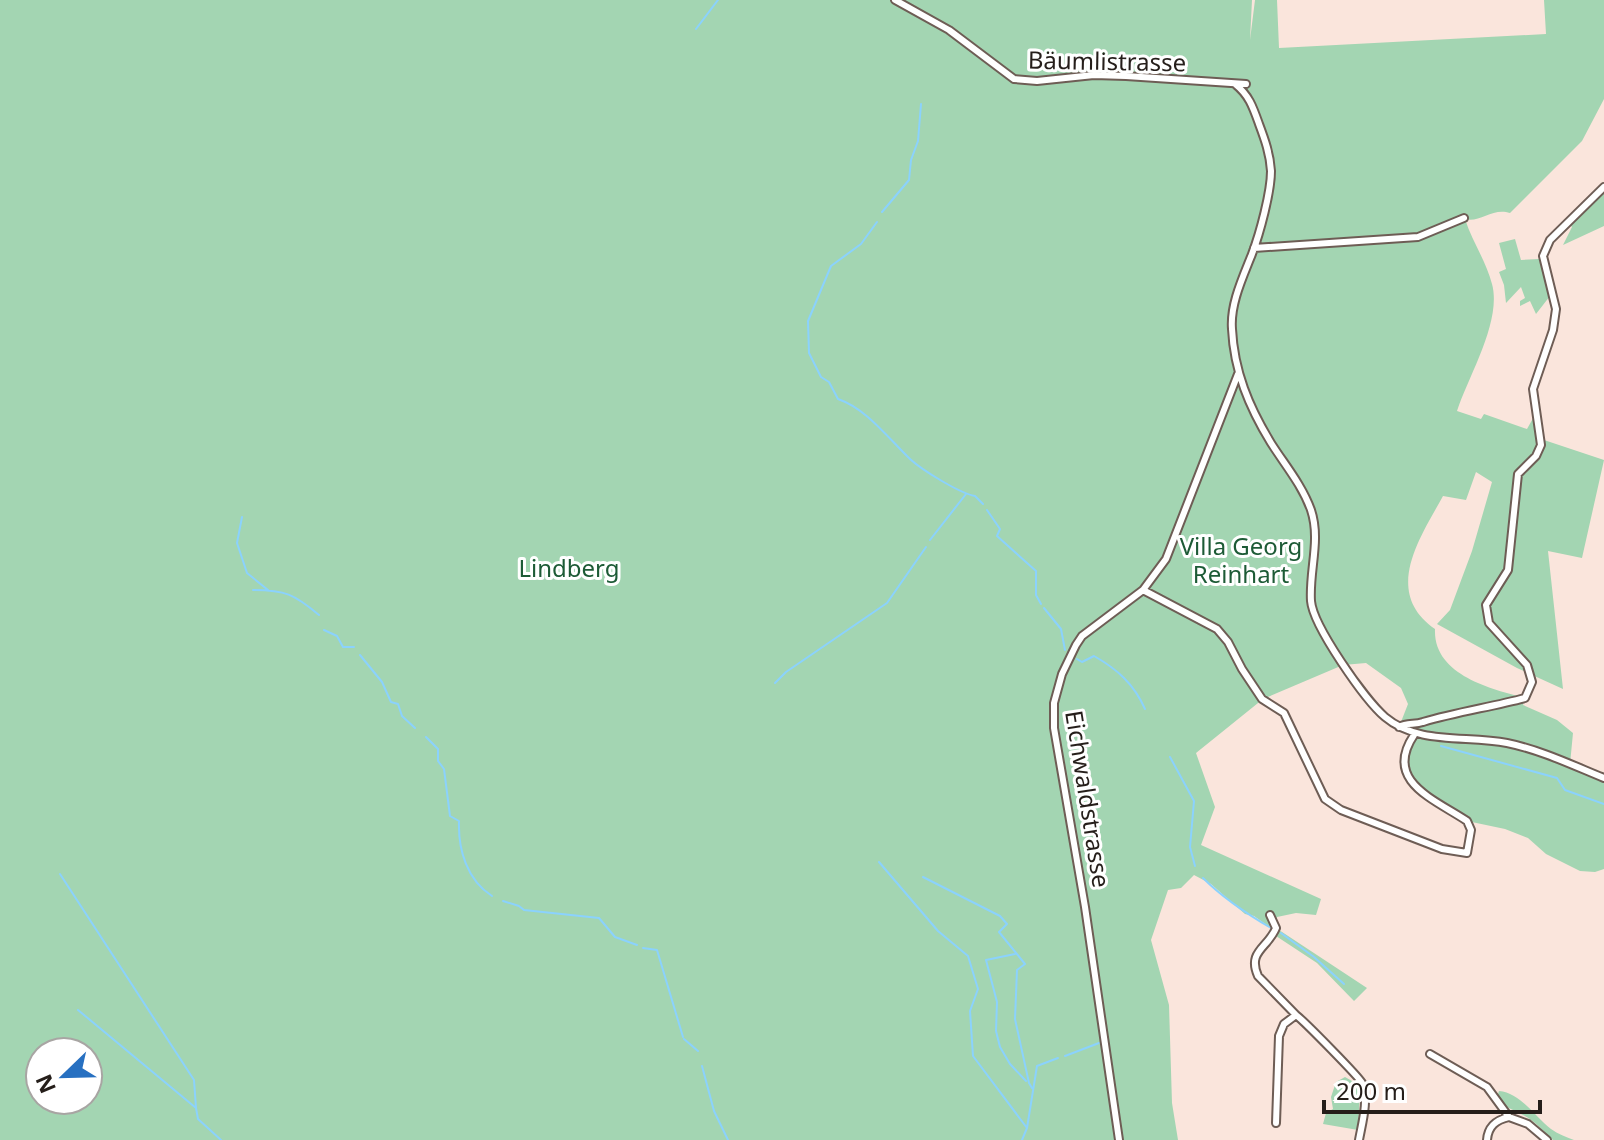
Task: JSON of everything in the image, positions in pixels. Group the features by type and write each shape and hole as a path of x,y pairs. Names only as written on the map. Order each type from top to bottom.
{"street":[{"name":"Bäumlistrasse","path":"895,0 949,30 1014,79 1037,81 1094,75 1246,84"},
{"path":"1235,84 1246,93 1253,105 1269,155 1271,175 1231,326 1238,374 1270,441 1295,478 1311,511 1316,534 1311,603 1318,622 1343,665 1383,716 1399,727 1414,735 1508,743 1555,757 1604,778"},
{"path":"1399,727 1405,723 1418,724 1454,712 1525,698 1532,682 1527,665 1489,623 1486,605 1508,570 1518,474 1536,456 1541,445 1533,389 1553,330 1556,309 1543,256 1550,240 1604,187"},
{"path":"1254,248 1418,237 1464,218"},
{"name":"Eichwaldstrasse","path":"1119,1140 1085,907 1054,728 1054,703 1062,674 1082,636 1143,590 1170,549 1238,374"},
{"path":"1143,590 1217,629 1262,699 1284,713 1325,799 1341,810 1442,849 1467,853 1471,830 1467,821 1413,785 1405,772 1403,756 1414,735"},
{"path":"1270,915 1276,928 1258,951 1254,962 1258,976 1337,1058 1358,1075 1365,1096 1359,1140"},
{"path":"1276,1123 1279,1036 1284,1024 1296,1015"},
{"path":"1430,1054 1487,1087 1509,1117 1528,1124 1547,1140"},
{"path":"1487,1140 1487,1133 1493,1124 1509,1117"}],"green space":[{"name":"Lindberg","path":"0,0 1252,0 1250,40 1255,0 1277,0 1279,48 1546,34 1544,0 1604,0 1604,99 1582,141 1510,213 1498,212 1465,219 1492,284 1494,299 1483,348 1457,411 1481,419 1484,414 1527,429 1536,413 1541,439 1604,460 1582,558 1548,551 1563,689 1517,668 1437,624 1450,610 1472,551 1492,482 1476,472 1466,500 1443,496 1416,547 1408,582 1411,599 1419,614 1435,629 1443,658 1454,669 1481,684 1525,698 1523,705 1557,720 1573,733 1570,764 1604,778 1604,869 1580,871 1546,854 1528,838 1505,829 1467,821 1413,785 1403,756 1413,735 1399,727 1408,704 1401,688 1366,663 1343,665 1263,699 1196,753 1215,807 1201,845 1321,899 1316,915 1296,913 1277,917 1271,928 1254,916 1245,914 1211,884 1194,875 1181,888 1168,890 1151,940 1169,1005 1172,1103 1178,1140 0,1140"},
{"path":"1604,187 1604,226 1563,245 1572,227 1567,221"},
{"path":"1515,239 1521,260 1539,259 1550,296 1536,314 1530,301 1520,306 1520,301 1525,298 1521,287 1506,303 1499,272 1506,269 1499,243"},
{"path":"1276,928 1367,988 1354,1001 1317,963 1273,934"},
{"path":"1345,1077 1359,1085 1360,1089 1358,1130 1323,1124 1326,1113 1333,1109 1331,1097 1336,1082"},
{"path":"1499,1091 1514,1096 1551,1129 1574,1140 1553,1140 1531,1120 1503,1104 1497,1097"}],"waterway":[{"path":"696,29 718,0"},
{"path":"882,212 909,180 911,160 918,141 921,104"},
{"path":"877,222 861,244 831,266 808,321 809,353 821,377 829,382 838,399 868,417 923,469 975,496 983,504"},
{"path":"930,540 966,494"},
{"path":"987,510 1000,529 997,536 1036,571 1036,595 1041,604"},
{"path":"242,517 237,543 247,573 268,590"},
{"path":"775,683 786,672 887,603 926,547"},
{"path":"253,590 289,595 319,615"},
{"path":"1044,608 1061,629 1065,650"},
{"path":"324,630 337,636 343,647 354,647"},
{"path":"360,655 382,682 391,702 398,704 402,716 415,728"},
{"path":"1077,659 1082,662 1094,656 1110,666 1130,685 1145,709"},
{"path":"426,737 438,749 450,816 459,821 462,853 470,873 492,896"},
{"path":"1441,746 1557,778 1565,790 1604,804"},
{"path":"1170,757 1194,801 1190,847 1195,866"},
{"path":"879,862 938,931 968,956 978,989 970,1011 973,1056 1027,1128"},
{"path":"60,874 194,1080 196,1108"},
{"path":"923,877 1000,916 1007,924 999,932 1025,964 1017,970 1015,1019 1032,1088"},
{"path":"1203,878 1271,928"},
{"path":"503,901 524,910 599,918 615,937 637,945"},
{"path":"1281,933 1344,984"},
{"path":"643,948 657,950 683,1037"},
{"path":"1015,954 986,960 997,1002 996,1031 1000,1047 1026,1081"},
{"path":"78,1010 196,1108 198,1119 221,1140"},
{"path":"684,1039 698,1051"},
{"path":"1065,1056 1099,1043"},
{"path":"1022,1140 1027,1128 1037,1066 1058,1058"},
{"path":"702,1066 714,1111 728,1140"}],"park label":[{"name":"Villa Georg Reinhart","path":"1241,561"}]}
